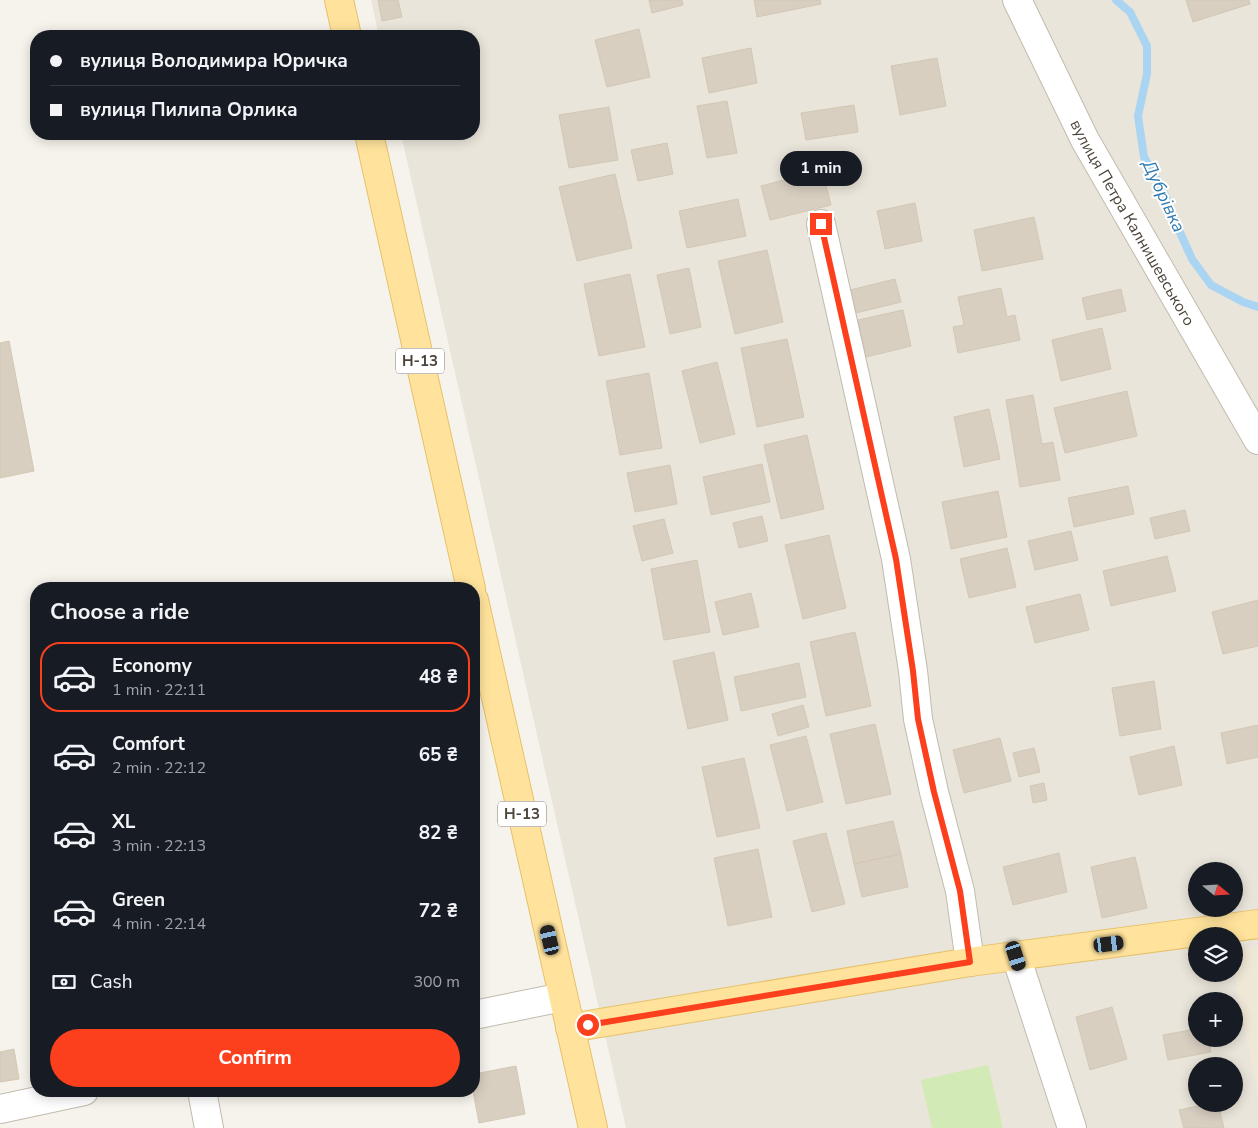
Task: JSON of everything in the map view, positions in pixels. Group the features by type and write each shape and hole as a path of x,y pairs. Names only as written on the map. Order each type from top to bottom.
{"main road":[{"path":"339,0 346,30"},
{"name":"Н-13","path":"370,140 469,582"},
{"name":"Н-13","path":"480,627 593,1128"},
{"path":"570,1028 970,962 1258,924"}],"street":[{"name":"вулиця Петра Калнишевського","path":"1017,0 1085,140 1258,440"},
{"path":"821,224 896,559 913,671 918,719 934,792 960,891 970,962"},
{"path":"1016,956 1072,1128"},
{"path":"480,1014 563,997"},
{"path":"7,1109 58,1097"},
{"path":"203,1097 209,1128"}],"shaded area":[{"path":"371,0 1258,0 1258,1128 626,1128 402,140 480,140 480,30 378,30"},
{"path":"1258,946 1258,1095 1243,1019 1243,992 1238,992 1236,982 1243,982 1243,948"}],"green space":[{"path":"988,1065 1003,1128 932,1128 921,1080"}],"building":[{"path":"378,0 398,0 402,17 382,21"},
{"path":"649,0 682,0 683,5 652,13"},
{"path":"754,0 820,0 821,4 757,17"},
{"path":"1186,0 1249,0 1250,4 1193,22"},
{"path":"639,29 650,77 607,87 595,40"},
{"path":"751,48 757,83 709,93 702,58"},
{"path":"937,58 946,106 900,115 891,66"},
{"path":"727,101 737,153 707,158 697,106"},
{"path":"854,105 858,132 806,140 801,113"},
{"path":"609,107 618,160 569,168 559,115"},
{"path":"667,143 673,174 638,181 631,150"},
{"path":"822,170 831,205 770,220 761,186"},
{"path":"615,174 632,248 577,261 559,187"},
{"path":"738,199 746,236 687,248 679,211"},
{"path":"915,203 922,241 885,249 877,211"},
{"path":"1034,217 1043,259 982,271 974,230"},
{"path":"767,250 783,322 735,334 718,261"},
{"path":"689,268 701,327 670,334 657,275"},
{"path":"630,274 645,347 599,356 584,284"},
{"path":"895,279 901,302 856,313 850,290"},
{"path":"1001,288 1007,317 1015,315 1020,340 958,353 953,327 964,325 958,297"},
{"path":"1121,289 1126,311 1087,320 1082,298"},
{"path":"903,310 911,346 866,357 858,320"},
{"path":"1102,328 1111,369 1061,381 1052,340"},
{"path":"787,339 804,417 757,427 741,348"},
{"path":"9,341 34,471 0,478 0,343"},
{"path":"717,362 735,434 700,443 682,371"},
{"path":"649,373 662,448 620,455 606,381"},
{"path":"1127,391 1137,436 1065,453 1054,408"},
{"path":"1033,395 1042,444 1053,442 1060,480 1020,487 1006,400"},
{"path":"989,409 1000,459 964,467 954,417"},
{"path":"807,435 824,509 781,519 764,445"},
{"path":"762,464 770,502 711,515 703,477"},
{"path":"670,465 677,504 635,512 627,473"},
{"path":"1128,486 1134,514 1074,527 1068,498"},
{"path":"998,491 1007,537 951,549 942,502"},
{"path":"1185,510 1190,531 1155,539 1150,518"},
{"path":"762,516 768,541 739,548 733,523"},
{"path":"664,519 673,553 642,561 633,526"},
{"path":"1071,531 1078,560 1035,570 1028,541"},
{"path":"829,535 846,608 803,619 785,545"},
{"path":"1007,548 1016,587 969,598 960,559"},
{"path":"1167,556 1176,591 1111,606 1103,571"},
{"path":"697,560 710,632 664,640 651,569"},
{"path":"751,593 759,627 723,635 715,602"},
{"path":"1080,594 1089,630 1035,643 1026,607"},
{"path":"1258,600 1258,646 1223,654 1212,612"},
{"path":"855,632 871,706 826,716 810,642"},
{"path":"714,652 728,720 688,729 673,661"},
{"path":"799,663 806,697 741,711 734,677"},
{"path":"1154,681 1161,729 1120,736 1112,688"},
{"path":"803,705 809,727 778,736 772,714"},
{"path":"875,724 891,794 846,804 830,734"},
{"path":"1258,725 1258,757 1227,764 1221,733"},
{"path":"806,736 823,802 787,811 770,745"},
{"path":"1000,738 1011,781 964,793 953,750"},
{"path":"1174,746 1182,785 1139,795 1130,757"},
{"path":"1034,748 1040,772 1019,777 1013,753"},
{"path":"744,758 760,828 717,837 702,767"},
{"path":"1044,783 1047,800 1033,803 1030,786"},
{"path":"893,821 901,854 854,864 847,831"},
{"path":"826,833 845,904 812,912 793,841"},
{"path":"758,849 772,917 728,926 714,858"},
{"path":"1059,853 1067,892 1013,905 1003,867"},
{"path":"901,854 908,887 862,897 854,864"},
{"path":"1135,857 1147,908 1102,918 1091,867"},
{"path":"1112,1007 1127,1059 1090,1070 1076,1017"},
{"path":"1188,1030 1188,1047 1210,1047 1211,1052 1168,1060 1163,1035"},
{"path":"14,1049 19,1079 0,1082 0,1052"},
{"path":"516,1066 525,1114 479,1123 474,1097 480,1097 480,1073"},
{"path":"1188,1108 1188,1112 1220,1112 1224,1128 1184,1128 1179,1110"}],"waterway":[{"name":"Дубрівка","path":"1116,0 1130,12 1147,46 1147,74 1138,116 1144,157 1163,190 1192,259 1211,285 1243,302 1258,307"}],"route":[{"path":"588,1025 970,962 960,891 934,792 918,719 913,671 896,559 821,224"}]}
